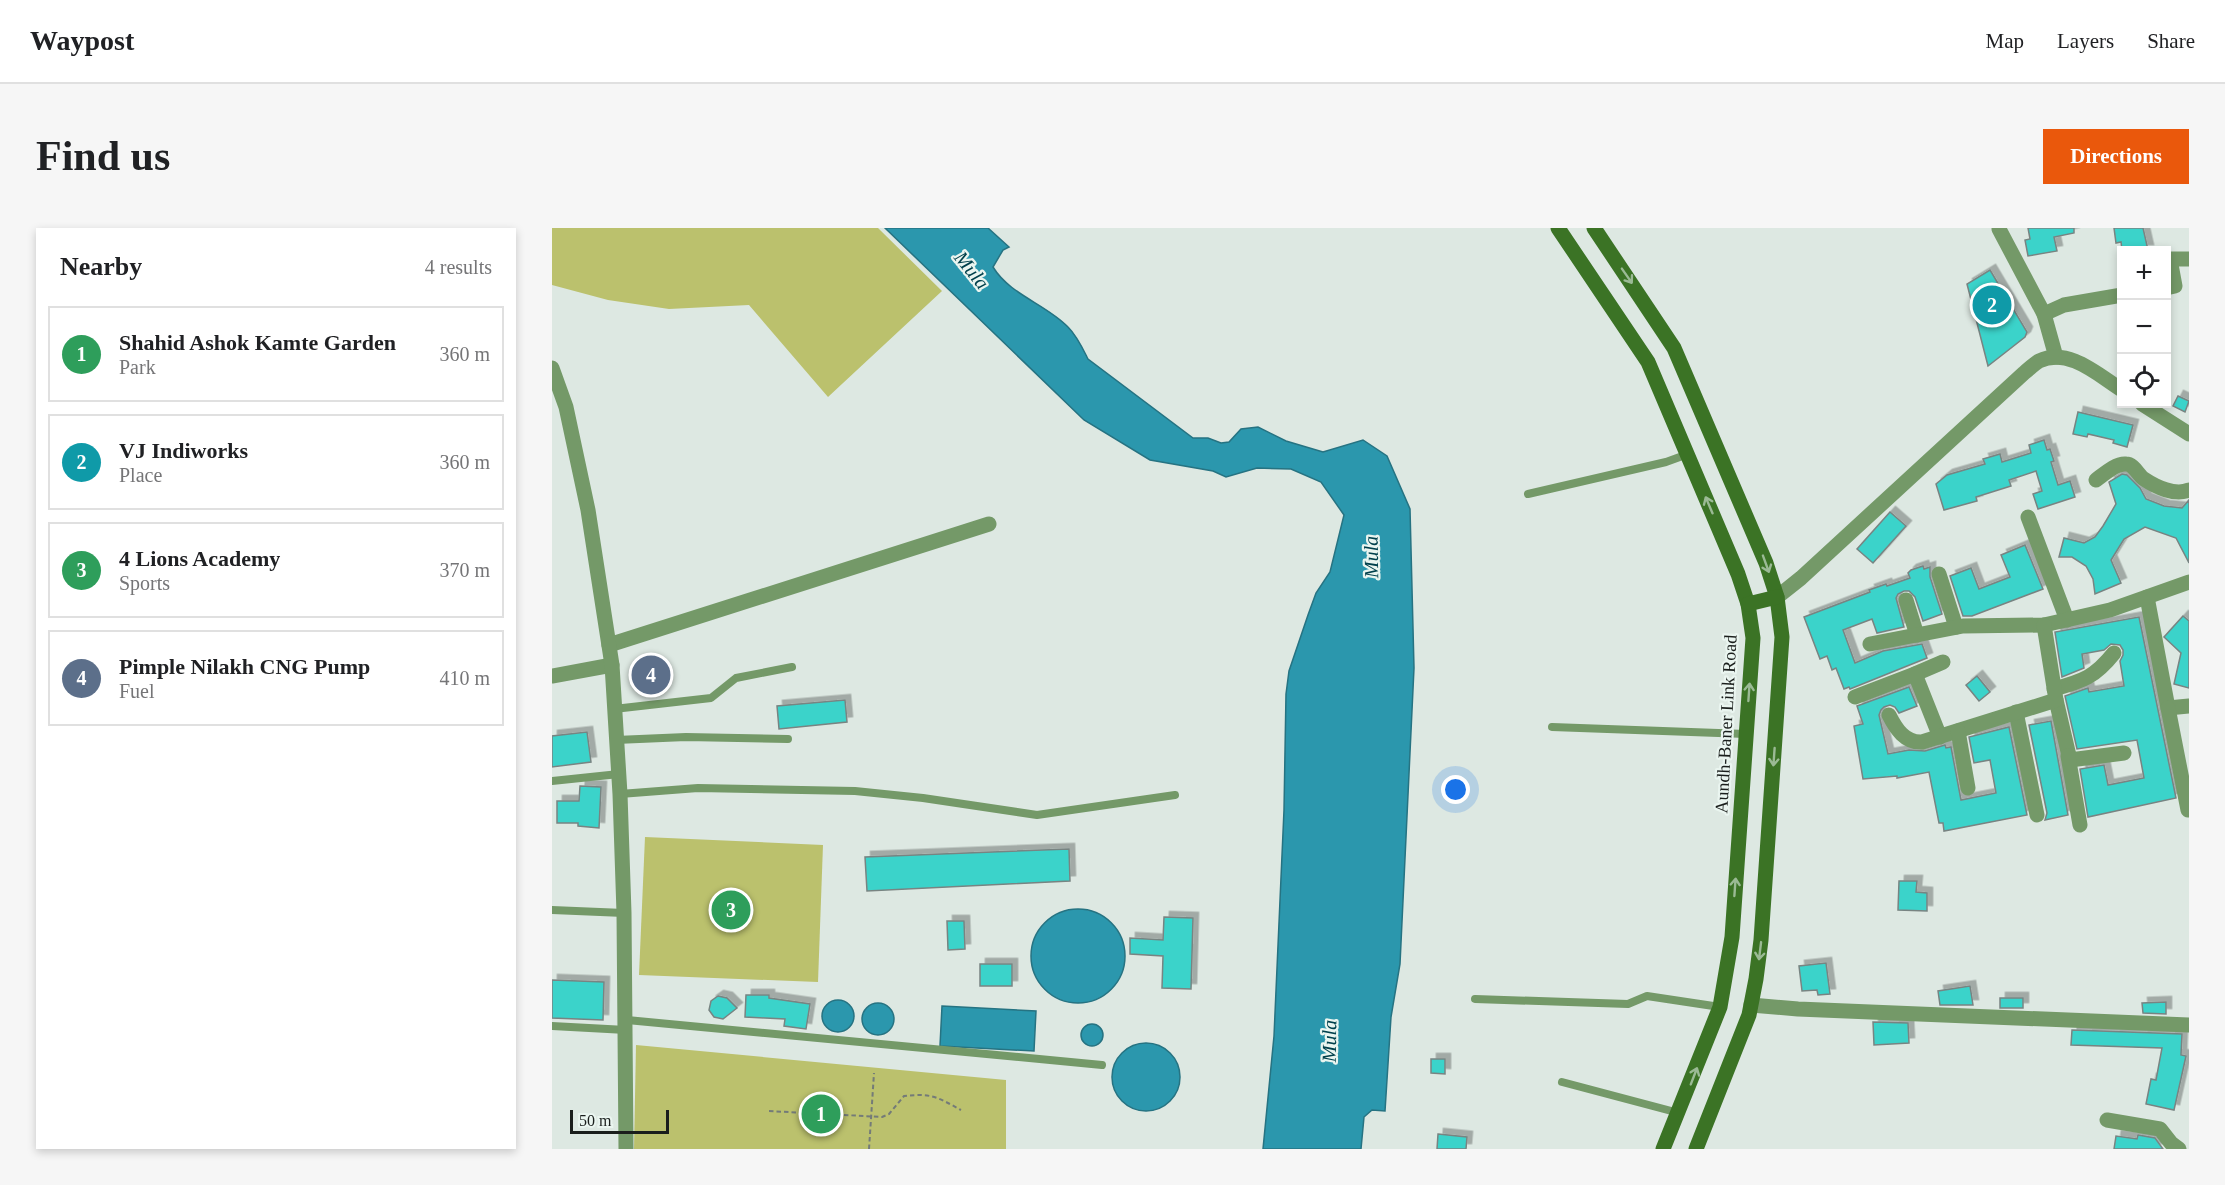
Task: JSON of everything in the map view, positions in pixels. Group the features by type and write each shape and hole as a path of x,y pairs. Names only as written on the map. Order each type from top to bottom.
{"main road":[{"name":"Aundh-Baner Link Road","path":"1558,228 1648,362 1738,574 1748,604 1753,638 1732,937 1720,1007 1663,1149"},
{"path":"1594,228 1674,348 1766,563 1777,597 1782,638 1761,940 1751,1005 1749,1016 1696,1149"},
{"path":"1748,604 1777,597"}],"street":[{"path":"1999,229 2044,314 2056,357"},
{"path":"2171,259 2189,259"},
{"path":"2171,264 2175,286 2171,287"},
{"path":"2044,314 2064,305 2117,296"},
{"path":"1777,597 1801,578 2039,361 2056,357 2070,359 2082,364 2117,387"},
{"path":"552,368 559,408 590,521 612,665 624,913 627,1025 626,1149"},
{"path":"2148,408 2189,434"},
{"path":"2096,480 2117,465 2124,463 2130,465 2143,478 2174,492 2189,490"},
{"path":"2028,517 2067,620"},
{"path":"609,645 989,524"},
{"path":"1939,574 1956,627"},
{"path":"1870,644 1956,627 2044,626 2110,610 2189,582"},
{"path":"2147,597 2188,810"},
{"path":"1906,600 1917,635"},
{"path":"2044,626 2080,825"},
{"path":"1889,715 1901,733 1913,742 1940,736 2016,712 2055,694 2101,670 2114,653"},
{"path":"1855,697 1943,662"},
{"path":"552,676 612,665"},
{"path":"1915,674 1940,736"},
{"path":"2168,708 2189,706"},
{"path":"2016,712 2037,815"},
{"path":"1958,731 1968,788"},
{"path":"2068,756 2070,760 2074,760 2124,753"},
{"path":"1751,1005 1798,1010 2189,1025"},
{"path":"2107,1120 2160,1129 2179,1149"}],"lane":[{"path":"1528,494 1665,462 1688,454"},
{"path":"614,709 711,699 736,678 792,667"},
{"path":"1552,727 1746,734"},
{"path":"616,740 686,737 788,739"},
{"path":"552,781 619,774"},
{"path":"620,794 698,788 855,791 923,798 1037,815 1175,795"},
{"path":"552,910 624,913"},
{"path":"1475,999 1628,1004 1647,996 1720,1007"},
{"path":"552,1026 627,1025 1102,1065"},
{"path":"1562,1082 1679,1113"}],"path":[{"path":"869,1149 874,1073"},
{"path":"769,1111 882,1117 889,1114 904,1096 919,1095 936,1096 961,1110"}],"green space":[{"path":"552,228 878,228 942,291 828,397 749,305 669,309 608,300 552,285"},
{"path":"645,837 823,845 818,982 639,975"},
{"path":"636,1045 1006,1080 1006,1149 634,1149"}],"water":[{"name":"Mula","path":"885,228 988,228 1009,247 1003,250 993,267 1000,277 1068,327 1077,338 1088,359 1193,438 1208,438 1221,443 1229,442 1241,429 1258,427 1286,441 1323,452 1363,440 1387,456 1410,509 1414,668 1400,964 1391,1017 1385,1111 1372,1110 1364,1117 1361,1149 1263,1149 1274,1036 1284,810 1286,694 1289,671 1308,615 1316,593 1330,572 1344,515 1321,482 1291,469 1257,468 1226,477 1213,471 1150,460 1084,420"},
{"path":"1078,909 1096,912 1111,923 1122,938 1125,956 1122,974 1111,989 1096,1000 1078,1003 1060,1000 1045,989 1034,974 1031,956 1034,938 1045,923 1060,912"},
{"path":"838,1000 850,1004 854,1016 850,1028 838,1032 826,1028 822,1016 826,1004"},
{"path":"878,1003 890,1007 894,1019 890,1031 878,1035 866,1031 862,1019 866,1007"},
{"path":"942,1006 1036,1011 1034,1051 940,1046"},
{"path":"1092,1024 1100,1027 1103,1035 1100,1043 1092,1046 1084,1043 1081,1035 1084,1027"},
{"path":"1146,1043 1159,1046 1170,1053 1177,1064 1180,1077 1177,1090 1170,1101 1159,1108 1146,1111 1133,1108 1122,1101 1115,1090 1112,1077 1115,1064 1122,1053 1133,1046"}],"building":[{"path":"2028,228 2074,228 2074,233 2054,237 2057,251 2028,256 2025,240 2030,239"},
{"path":"2114,228 2143,228 2147,246 2122,246 2121,242 2116,243"},
{"path":"1990,270 2027,332 2025,337 1988,366 1967,284"},
{"path":"2178,396 2189,401 2185,412 2173,406"},
{"path":"2078,412 2133,425 2127,447 2113,443 2114,440 2088,434 2087,437 2073,434"},
{"path":"2044,440 2054,461 2051,462 2058,485 2070,481 2075,497 2038,509 2033,494 2042,491 2036,471 2009,480 2011,486 1976,497 1977,501 1944,510 1936,484 1947,475 1985,464 1983,459 2000,454 2002,462 2031,453 2029,445"},
{"path":"2122,474 2127,475 2140,488 2146,499 2164,506 2182,508 2189,500 2189,563 2176,538 2145,527 2124,539 2111,560 2121,583 2095,594 2093,579 2086,566 2072,557 2059,557 2064,538 2084,543 2095,537 2116,504 2109,482"},
{"path":"1890,512 1906,526 1873,563 1857,549"},
{"path":"2025,545 2043,589 1972,616 1963,616 1950,576 1971,568 1979,589 2010,577 2001,555"},
{"path":"1923,566 1924,569 1930,567 1930,577 1942,614 1923,621 1915,597 1909,591 1904,591 1896,598 1904,627 1877,633 1872,619 1843,630 1855,663 1883,651 1922,644 1927,658 1850,689 1849,687 1844,689 1836,668 1832,670 1827,656 1820,659 1804,617 1870,592 1869,590 1910,578 1908,573 1911,570"},
{"path":"2183,616 2189,621 2189,688 2174,684 2181,653 2164,637"},
{"path":"2139,617 2176,798 2088,817 2080,769 2104,765 2108,785 2144,778 2137,740 2077,749 2065,696 2088,688 2089,692 2124,686 2120,661 2123,650 2120,645 2111,644 2104,650 2082,654 2084,668 2062,677 2055,632"},
{"path":"1977,676 1990,692 1979,701 1966,685"},
{"path":"1909,687 1917,706 1899,713 1895,707 1890,705 1884,707 1879,715 1888,754 1909,750 1925,751 1945,745 1946,748 1951,747 1961,800 1996,793 1990,760 1974,763 1969,737 2009,727 2027,815 1944,831 1943,823 1939,823 1929,772 1897,778 1897,776 1863,779 1854,726 1863,724 1857,706"},
{"path":"845,700 847,722 779,729 777,706"},
{"path":"2051,721 2068,815 2045,820 2047,813 2029,725"},
{"path":"587,732 591,762 552,767 552,736"},
{"path":"580,786 601,787 599,828 578,826 578,823 557,823 557,801 579,801"},
{"path":"1069,849 1070,881 867,891 865,857"},
{"path":"1899,881 1917,881 1916,892 1927,893 1927,911 1898,910"},
{"path":"1164,917 1193,918 1191,989 1162,988 1163,956 1130,954 1130,938 1163,940"},
{"path":"947,921 964,921 965,949 948,950"},
{"path":"1826,963 1830,994 1818,995 1817,990 1802,991 1799,966"},
{"path":"980,964 1012,964 1012,986 980,986"},
{"path":"552,980 604,982 603,1020 552,1018"},
{"path":"1970,986 1973,1005 1940,1005 1938,991"},
{"path":"746,995 769,995 769,998 810,1004 806,1029 784,1026 785,1019 745,1017"},
{"path":"718,996 727,998 737,1008 723,1019 714,1017 709,1010 711,1001"},
{"path":"2000,998 2023,998 2023,1008 2000,1008"},
{"path":"2166,1002 2166,1014 2143,1013 2142,1003"},
{"path":"1873,1022 1908,1023 1909,1043 1874,1045"},
{"path":"2072,1030 2182,1034 2181,1055 2186,1056 2174,1110 2146,1104 2151,1079 2156,1080 2162,1048 2071,1045"},
{"path":"1431,1059 1445,1059 1445,1074 1431,1073"},
{"path":"1438,1134 1467,1137 1466,1149 1437,1149"},
{"path":"2138,1135 2155,1138 2163,1149 2114,1149 2116,1136 2137,1139"}],"place":[{"name":"VJ Indiworks","path":"1992,305"},
{"name":"Pimple Nilakh CNG Pump","path":"651,675"},
{"name":"4 Lions Academy","path":"731,910"},
{"name":"Shahid Ashok Kamte Garden","path":"821,1114"}]}
